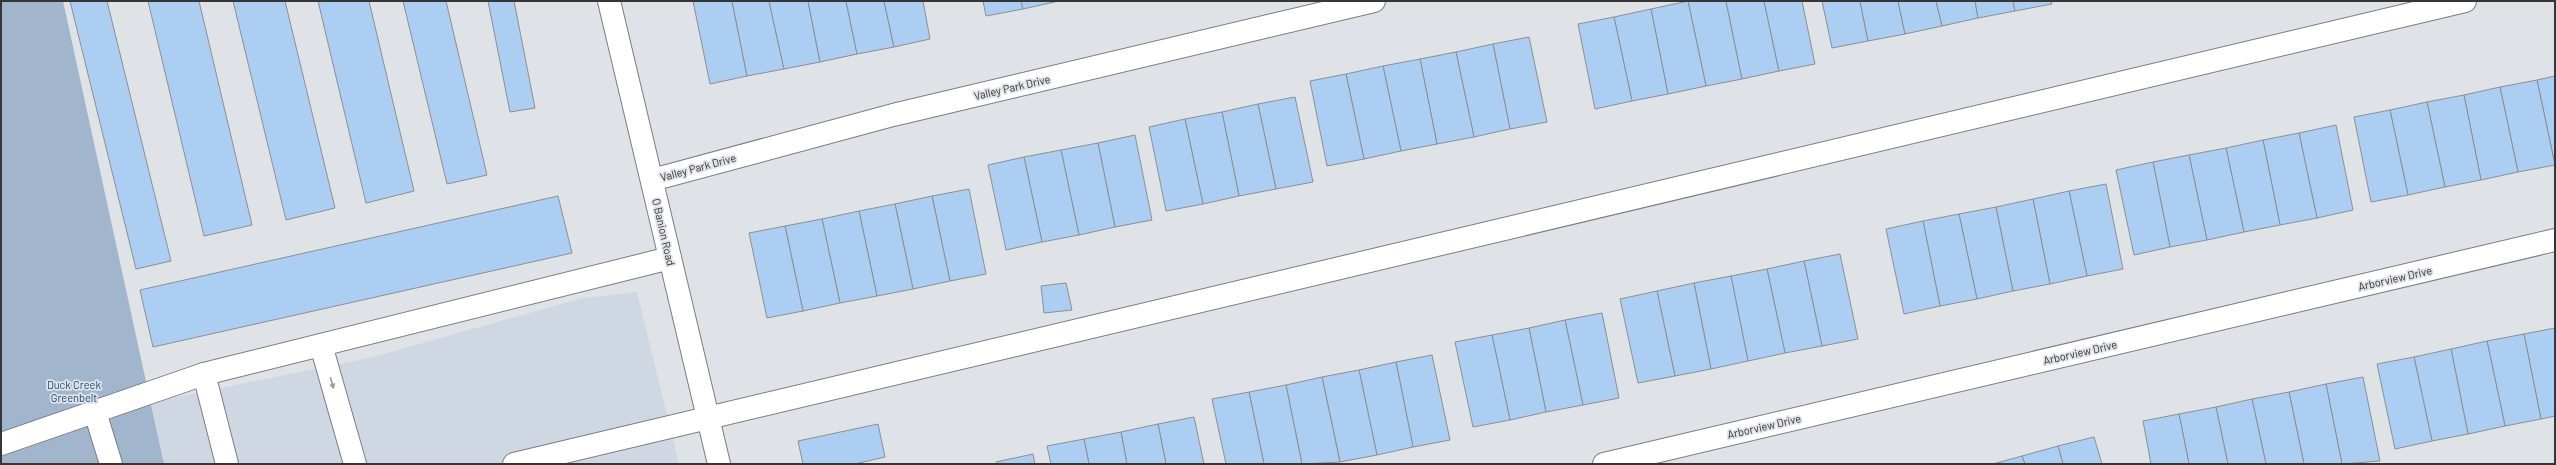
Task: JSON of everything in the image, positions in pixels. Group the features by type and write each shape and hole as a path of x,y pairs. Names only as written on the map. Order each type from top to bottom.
{"street":[{"name":"O Banion Road","path":"609,1 719,464"},
{"name":"Valley Park Drive","path":"652,180 892,115 1374,1"},
{"path":"514,464 2465,1"},
{"name":"Arborview Drive","path":"1604,464 2555,240"},
{"path":"1,444 204,374 670,258"},
{"path":"321,345 355,464"},
{"path":"204,374 227,464"},
{"path":"95,412 111,464"}],"shaded area":[{"path":"637,292 679,464 164,464 151,402 369,358 583,298"}],"green space":[{"name":"Duck Creek Greenbelt","path":"1,1 63,1 164,464 1,464"}],"building":[{"path":"70,1 107,1 171,261 136,269"},
{"path":"148,1 199,1 252,225 204,236"},
{"path":"233,1 285,1 335,208 286,220"},
{"path":"318,1 369,1 414,191 366,203"},
{"path":"403,1 446,1 487,175 447,184"},
{"path":"488,1 514,1 535,108 510,112"},
{"path":"693,1 732,1 747,76 710,84"},
{"path":"732,1 769,1 784,69 747,76"},
{"path":"769,1 808,1 820,62 784,69"},
{"path":"808,1 846,1 857,54 820,62"},
{"path":"846,1 884,1 894,47 857,54"},
{"path":"884,1 923,1 930,39 894,47"},
{"path":"983,1 1021,1 1023,9 986,16"},
{"path":"1021,1 1059,1 1023,9"},
{"path":"1688,1 1726,1 1742,79 1706,86"},
{"path":"1688,1 1706,86 1668,94 1651,9"},
{"path":"1726,1 1764,1 1779,71 1742,79"},
{"path":"1764,1 1802,1 1815,64 1779,71"},
{"path":"1822,1 1860,1 1868,41 1832,48"},
{"path":"1860,1 1898,1 1905,34 1868,41"},
{"path":"1898,1 1936,1 1942,26 1905,34"},
{"path":"1936,1 1975,1 1978,18 1942,26"},
{"path":"1975,1 2013,1 2015,11 1978,18"},
{"path":"2013,1 2051,1 2052,4 2015,11"},
{"path":"1651,9 1668,94 1632,101 1614,17"},
{"path":"1614,17 1632,101 1595,109 1578,24"},
{"path":"1529,37 1547,122 1510,129 1493,44"},
{"path":"1493,44 1510,129 1474,137 1456,52"},
{"path":"1456,52 1474,137 1437,144 1420,59"},
{"path":"1420,59 1437,144 1401,151 1383,66"},
{"path":"1383,66 1401,151 1364,159 1346,74"},
{"path":"1346,74 1364,159 1327,166 1310,81"},
{"path":"2555,76 2555,165 2537,80"},
{"path":"2537,80 2555,165 2518,172 2500,87"},
{"path":"2500,87 2518,172 2481,180 2464,95"},
{"path":"2464,95 2481,180 2445,187 2427,102"},
{"path":"1295,97 1313,182 1276,189 1258,104"},
{"path":"2427,102 2445,187 2408,195 2390,110"},
{"path":"1258,104 1276,189 1239,196 1222,112"},
{"path":"2390,110 2408,195 2371,202 2354,117"},
{"path":"1222,112 1239,196 1203,204 1185,119"},
{"path":"1185,119 1203,204 1166,211 1149,127"},
{"path":"2336,125 2353,210 2317,218 2299,133"},
{"path":"2299,133 2317,218 2280,225 2263,140"},
{"path":"1135,135 1152,220 1115,227 1098,143"},
{"path":"2263,140 2280,225 2244,232 2226,148"},
{"path":"1098,143 1115,227 1079,235 1061,150"},
{"path":"2226,148 2244,232 2207,240 2189,155"},
{"path":"1061,150 1079,235 1042,242 1024,157"},
{"path":"2189,155 2207,240 2170,247 2153,162"},
{"path":"1024,157 1042,242 1006,250 988,165"},
{"path":"2153,162 2170,247 2134,255 2116,170"},
{"path":"2106,184 2123,269 2087,276 2069,191"},
{"path":"969,189 986,274 950,281 932,196"},
{"path":"2069,191 2087,276 2050,284 2033,199"},
{"path":"558,196 572,253 153,347 140,290"},
{"path":"932,196 950,281 913,289 895,204"},
{"path":"2033,199 2050,284 2013,291 1996,207"},
{"path":"895,204 913,289 877,296 859,211"},
{"path":"1996,207 2013,291 1977,299 1959,214"},
{"path":"859,211 877,296 840,303 822,219"},
{"path":"1959,214 1977,299 1940,306 1923,221"},
{"path":"822,219 840,303 803,311 785,226"},
{"path":"1923,221 1940,306 1904,314 1886,229"},
{"path":"785,226 803,311 767,318 749,233"},
{"path":"1840,254 1858,339 1822,346 1804,261"},
{"path":"1804,261 1822,346 1785,353 1767,269"},
{"path":"1767,269 1785,353 1748,361 1731,276"},
{"path":"1731,276 1748,361 1711,369 1694,283"},
{"path":"1066,283 1072,310 1044,313 1041,286"},
{"path":"1694,283 1711,369 1675,376 1657,291"},
{"path":"1657,291 1675,376 1638,383 1620,299"},
{"path":"1602,313 1619,398 1583,405 1565,320"},
{"path":"1565,320 1583,405 1546,412 1529,328"},
{"path":"1529,328 1546,412 1510,420 1492,335"},
{"path":"2555,328 2555,416 2541,419 2524,334"},
{"path":"2524,334 2541,419 2505,426 2487,341"},
{"path":"1492,335 1510,420 1473,427 1455,342"},
{"path":"2487,341 2505,426 2468,434 2451,349"},
{"path":"2451,349 2468,434 2432,441 2414,357"},
{"path":"1432,355 1450,440 1413,447 1396,362"},
{"path":"2414,357 2432,441 2395,449 2377,364"},
{"path":"1396,362 1413,447 1377,455 1359,370"},
{"path":"1359,370 1377,455 1340,462 1322,377"},
{"path":"1322,377 1340,462 1302,464 1286,385"},
{"path":"2363,377 2380,461 2342,464 2326,384"},
{"path":"2326,384 2342,464 2304,464 2289,392"},
{"path":"1286,385 1302,464 1264,464 1249,392"},
{"path":"1249,392 1264,464 1226,464 1212,399"},
{"path":"2289,392 2304,464 2266,464 2252,399"},
{"path":"2252,399 2266,464 2228,464 2216,407"},
{"path":"2216,407 2228,464 2189,464 2179,414"},
{"path":"2179,414 2189,464 2151,464 2143,421"},
{"path":"1194,417 1204,464 1166,464 1158,424"},
{"path":"878,424 885,457 855,464 803,464 798,441"},
{"path":"1158,424 1166,464 1127,464 1121,432"},
{"path":"1121,432 1127,464 1089,464 1084,439"},
{"path":"2094,437 2102,464 2063,464 2058,446"},
{"path":"1084,439 1089,464 1051,464 1047,446"},
{"path":"2058,446 2063,464 2025,464 2022,456"},
{"path":"1033,454 1035,464 997,464 996,462"},
{"path":"2022,456 2025,464 1993,464"}]}
